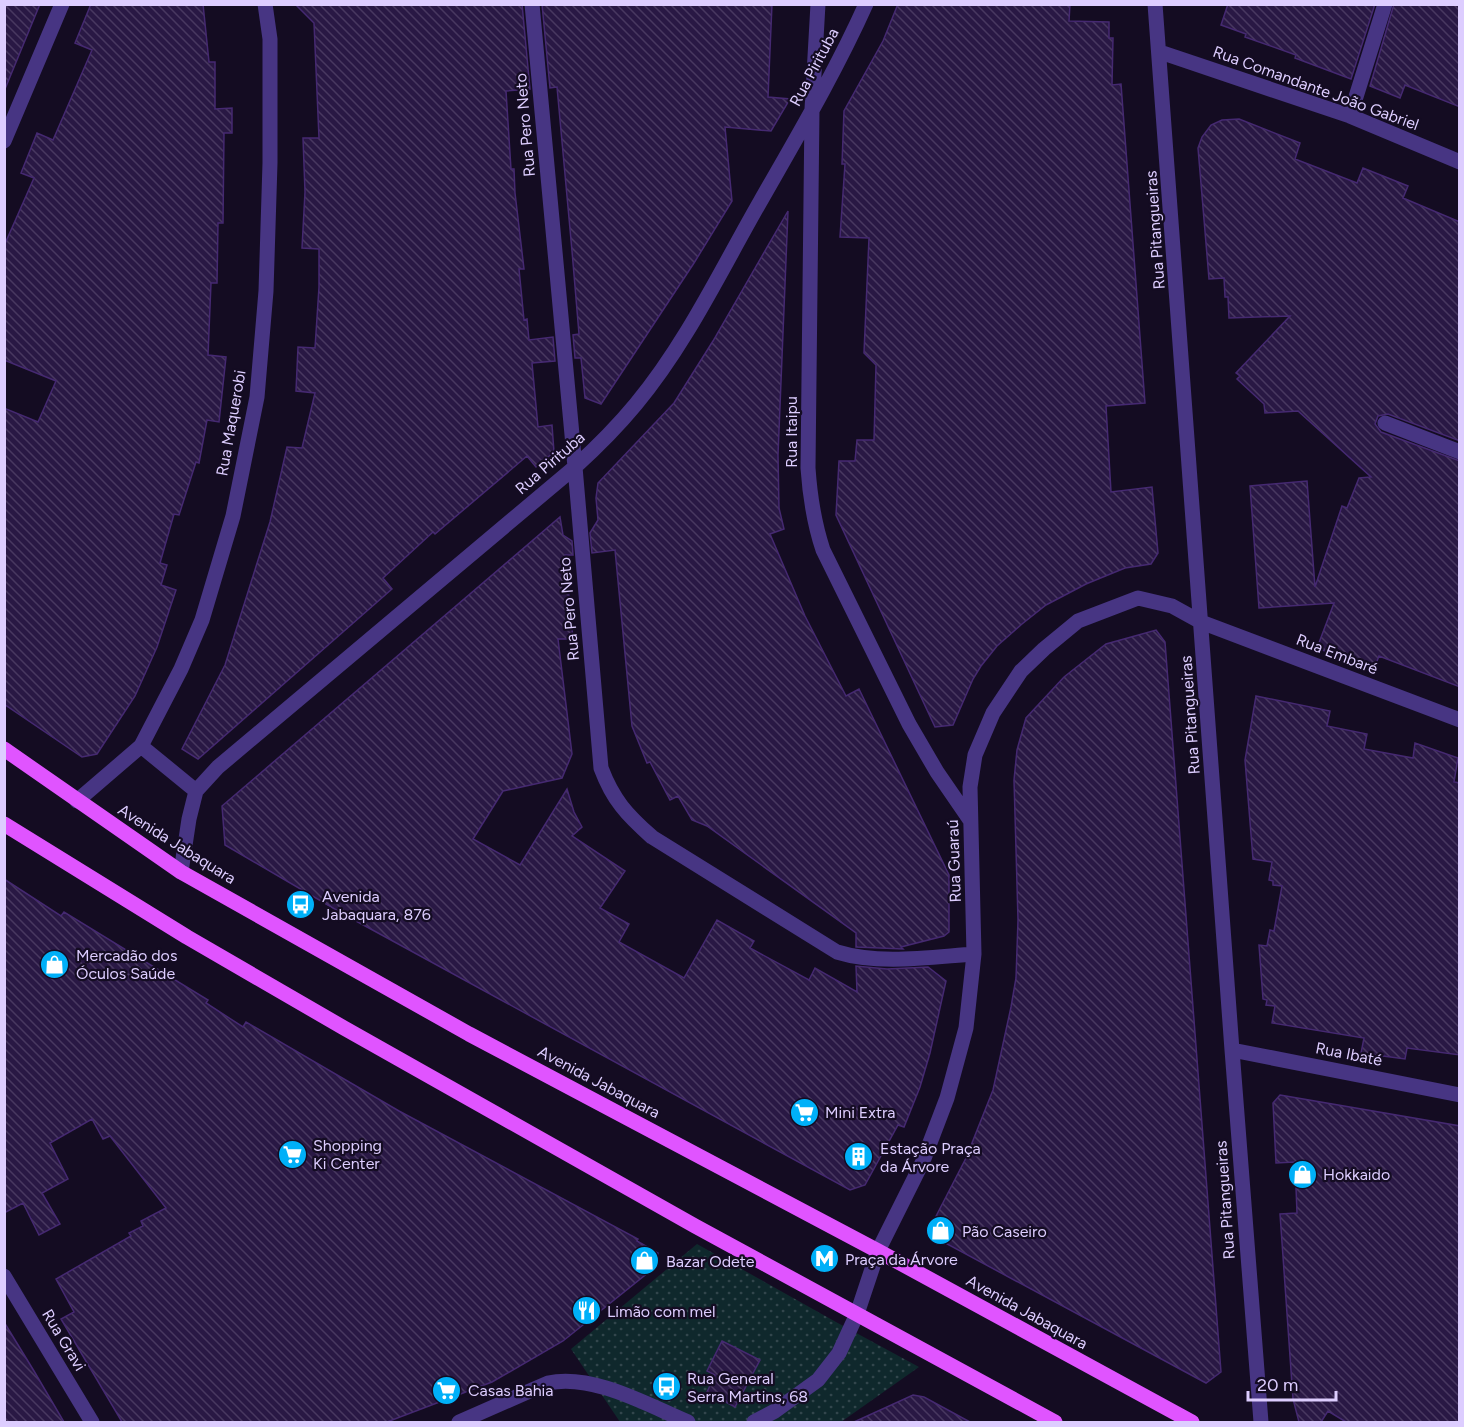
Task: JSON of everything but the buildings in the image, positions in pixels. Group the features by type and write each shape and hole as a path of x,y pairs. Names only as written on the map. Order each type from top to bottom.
{"main road":[{"name":"Avenida Jabaquara","path":"4,749 181,872 470,1034 878,1251 1192,1422"},
{"path":"4,824 187,937 334,1022 695,1226 1055,1422"}],"street":[{"path":"4,141 62,4"},
{"name":"Rua Maquerobi","path":"77,801 141,746 181,669 202,620 233,516 257,397 266,291 270,163 270,39 265,4"},
{"name":"Rua Pero Neto","path":"532,4 601,768 616,801 652,837 837,951 852,957 870,959 974,954"},
{"name":"Rua Itaipu","path":"818,4 812,110 808,468 814,525 823,550 909,724 937,772 970,820"},
{"name":"Rua Pirituba","path":"181,872 196,791 218,767 575,467 606,438 637,403 665,365 694,318 812,110 866,4"},
{"name":"Rua Pitangueiras","path":"1155,4 1261,1422"},
{"path":"1350,116 1385,4"},
{"name":"Rua Comandante João Gabriel","path":"1160,52 1350,116 1460,162"},
{"path":"1385,423 1460,452"},
{"name":"Rua Guaraú","path":"754,1422 775,1412 819,1380 838,1353 857,1314 878,1251 924,1161 947,1098 966,1028 974,954 970,787 975,755 993,713 1022,671 1078,621 1138,598 1172,606 1201,622"},
{"name":"Rua Embaré","path":"1201,622 1460,720"},
{"path":"141,746 196,791"},
{"name":"Rua Ibaté","path":"1232,1050 1460,1095"},
{"name":"Rua Gravi","path":"4,1276 92,1422"},
{"path":"459,1422 548,1383 564,1379 588,1382 688,1422"}],"green space":[{"path":"697,1244 919,1367 841,1422 620,1422 571,1349"}],"place":[{"name":"Avenida Jabaquara, 876","path":"301,905"},
{"name":"Mercadão dos Óculos Saúde","path":"55,964"},
{"name":"Mini Extra","path":"804,1112"},
{"name":"Shopping Ki Center","path":"292,1154"},
{"name":"Estação Praça da Árvore","path":"859,1157"},
{"name":"Hokkaido","path":"1302,1174"},
{"name":"Pão Caseiro","path":"941,1231"},
{"name":"Praça da Árvore","path":"824,1259"},
{"name":"Bazar Odete","path":"645,1261"},
{"name":"Limão com mel","path":"586,1311"},
{"name":"Rua General Serra Martins, 68","path":"666,1387"},
{"name":"Casas Bahia","path":"447,1390"}]}
